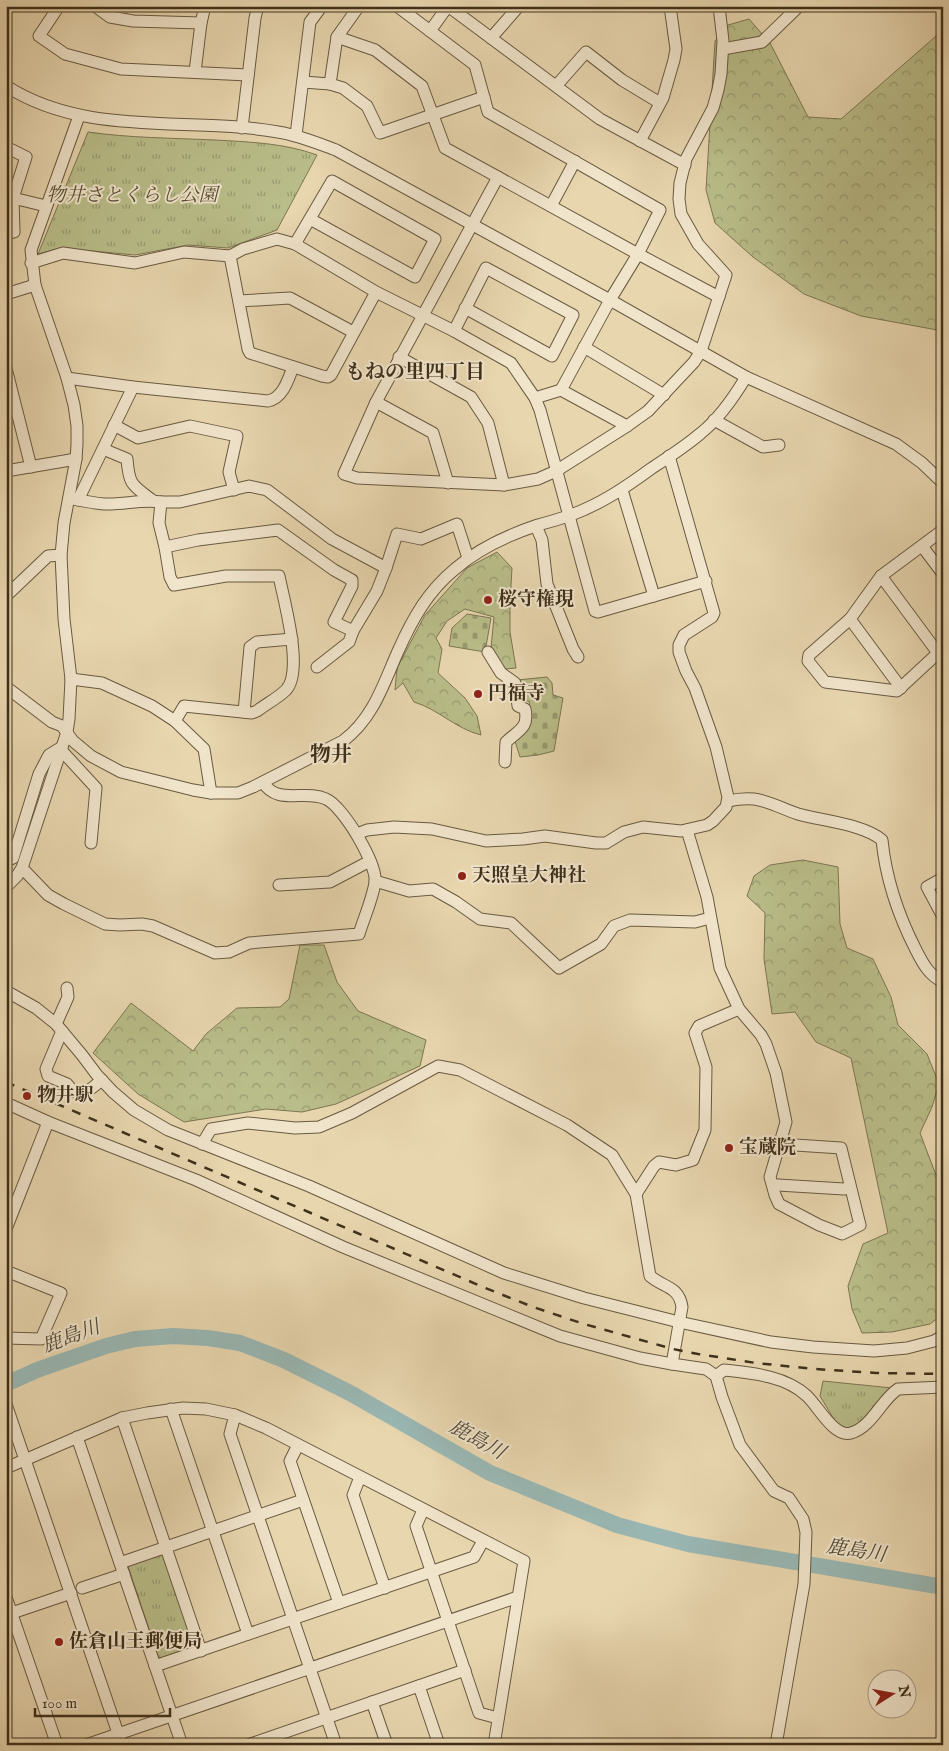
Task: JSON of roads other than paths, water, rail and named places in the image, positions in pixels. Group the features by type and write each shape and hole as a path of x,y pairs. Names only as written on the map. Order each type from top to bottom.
{"street":[{"path":"59,6 39,36 65,54 121,69 248,75"},
{"path":"95,6 110,16 133,21 201,23"},
{"path":"195,72 205,6"},
{"path":"242,128 258,6"},
{"path":"296,135 310,22 322,6"},
{"path":"330,84 337,37 359,6"},
{"path":"397,6 475,66 488,112 660,210 638,254 610,300 561,390 535,398"},
{"path":"430,31 448,6 600,119 685,165"},
{"path":"491,38 519,6"},
{"path":"640,141 660,103 676,49 670,6"},
{"path":"498,177 399,357 376,402 344,474 357,478 504,484 538,478 556,471 648,411 694,362 701,351 726,275 698,244 681,214 680,183 691,150 713,108 721,74 723,49 719,6"},
{"path":"723,49 762,42 798,6"},
{"path":"337,37 375,50 422,86 445,148 719,297"},
{"path":"556,86 586,52 622,80 660,103"},
{"path":"303,82 330,84 343,88 367,106 380,133 484,98"},
{"path":"6,86 39,103 79,116 277,131 296,135 336,150 746,377 896,444 922,462 943,483"},
{"path":"73,499 77,426 74,405 67,378 35,285 31,250 79,116"},
{"path":"6,147 26,157 10,196 14,232 6,234"},
{"path":"552,206 575,161"},
{"path":"295,244 332,181 435,239 414,277 310,219"},
{"path":"10,196 46,206"},
{"path":"31,262 63,253 135,263 184,252 230,256 277,239 295,244 376,292 454,331 511,363 535,398 540,410 595,611 598,612 706,581"},
{"path":"230,256 250,353 328,377 331,375 376,292"},
{"path":"454,331 465,308 486,268 573,316 552,356 465,308"},
{"path":"6,294 35,285"},
{"path":"239,301 290,298 353,332"},
{"path":"584,347 664,395"},
{"path":"399,357 471,397 488,423 504,484"},
{"path":"67,378 133,387 272,401 286,387 293,367"},
{"path":"6,368 31,467"},
{"path":"6,687 52,722 62,726 73,741 91,756 121,772 211,793 238,792 263,782 343,741 355,732 375,704 414,618 437,584 468,558 488,546 536,526 596,505 622,490 703,432 737,392 746,377"},
{"path":"6,887 18,876 22,868 67,732 72,679 64,619 61,555 64,523 73,499 103,449 133,387"},
{"path":"561,390 627,426"},
{"path":"376,402 434,433 448,482"},
{"path":"714,420 763,447 779,445"},
{"path":"114,425 138,438 190,426 237,436 229,472 234,490"},
{"path":"103,449 127,459 129,479 136,488 156,501 170,577 174,585 226,576 278,576 294,648 291,682 286,691 252,713 184,706 175,721"},
{"path":"357,834 367,830 394,827 432,829 486,841 545,836 606,843 624,832 643,827 681,831 707,825 713,822 726,807 728,801 716,747 698,696 679,652 679,645 684,635 712,617 714,613 669,456"},
{"path":"6,471 76,459"},
{"path":"73,499 105,504 156,501 180,502 249,486 267,490 332,540 386,568"},
{"path":"622,490 654,596"},
{"path":"317,667 349,642 377,591 397,534 422,539 456,524 468,558"},
{"path":"536,526 542,540 547,584 578,657"},
{"path":"165,547 198,540 278,530 334,570 352,580 352,586 334,622 353,632"},
{"path":"881,576 941,654 898,691 825,682 808,661 809,655 850,619 881,576 943,530"},
{"path":"922,546 943,574"},
{"path":"6,596 48,556 61,555"},
{"path":"850,619 901,688"},
{"path":"244,712 250,647 257,642 292,639"},
{"path":"488,652 501,673 515,683 518,706 525,709 527,719 524,726 506,742 505,762"},
{"path":"72,679 102,683 152,706 175,721 204,748 211,793"},
{"path":"62,749 96,788 91,843"},
{"path":"6,860 12,858 39,774 49,755 62,749"},
{"path":"22,868 48,895 105,924 142,924 153,926 215,953 229,952 249,943 359,934 375,881 370,861 357,834 327,799 312,796 274,794 266,788 263,782"},
{"path":"728,801 740,798 756,799 798,814 844,824 876,835 882,840 890,887 903,924 930,974 943,982"},
{"path":"687,830 707,898 720,968 739,1009 761,1035 771,1056 786,1122 770,1177 780,1204 819,1225 842,1234 860,1226 841,1148 780,1144"},
{"path":"279,885 330,882 370,861"},
{"path":"943,878 927,887 943,917"},
{"path":"375,881 409,891 433,889 480,919 511,923 559,968 601,944 614,926 630,920 695,922 710,918"},
{"path":"79,921 83,918 92,917"},
{"path":"68,988 68,997 46,1069 48,1076 67,1084 73,1091 83,1095 102,1080"},
{"path":"6,991 36,1008 59,1027 102,1080 134,1110 168,1130 309,1186 504,1273 584,1298 679,1322 771,1342 813,1347 874,1350 907,1348 934,1341 943,1336"},
{"path":"636,1194 654,1166 659,1162 676,1165 693,1160 705,1130 706,1067 696,1033 699,1026 739,1009"},
{"path":"202,1144 210,1129 248,1124 295,1128 319,1127 352,1114 438,1066 460,1070 567,1125 612,1155 636,1194 650,1276 656,1282 674,1290 682,1307 672,1364"},
{"path":"6,1103 48,1122 196,1180 343,1247 560,1336 640,1358 706,1369 716,1376 740,1445 774,1491 789,1498 803,1519 806,1532 804,1584 776,1745"},
{"path":"6,1229 48,1122"},
{"path":"773,1186 844,1189 850,1187"},
{"path":"6,1271 61,1293 42,1339 6,1338"},
{"path":"716,1376 724,1370 756,1374 790,1385 809,1398 836,1430 850,1434 867,1423 898,1389 943,1387"},
{"path":"6,1404 120,1739"},
{"path":"171,1409 248,1634"},
{"path":"6,1468 122,1418 171,1409 206,1409 235,1415 266,1428 524,1561 494,1745"},
{"path":"235,1415 230,1434 336,1745"},
{"path":"122,1418 201,1651"},
{"path":"77,1438 182,1745"},
{"path":"298,1445 290,1462 338,1603"},
{"path":"360,1477 353,1495 385,1588"},
{"path":"120,1563 303,1500"},
{"path":"423,1510 416,1526 479,1713 498,1718"},
{"path":"155,1666 474,1557 483,1540"},
{"path":"82,1588 124,1574"},
{"path":"9,1614 71,1593"},
{"path":"6,1597 9,1614 56,1745"},
{"path":"86,1745 120,1739 172,1716 518,1597"},
{"path":"248,1745 465,1670"},
{"path":"419,1686 439,1745"},
{"path":"372,1702 387,1745"},
{"path":"282,1733 286,1745"}],"waterway":[{"name":"鹿島川","path":"6,1384 37,1370 106,1346 135,1339 173,1336 208,1338 240,1343 284,1360 350,1393 490,1473 617,1525 688,1544 943,1587"}],"railway":[{"path":"6,1082 483,1287 533,1307 584,1324 673,1349 756,1363 876,1373 943,1374"}],"place":[{"name":"桜守権現","path":"488,600"},
{"name":"円福寺","path":"478,694"},
{"name":"天照皇大神社","path":"462,876"},
{"name":"物井駅","path":"27,1096"},
{"name":"宝蔵院","path":"729,1148"},
{"name":"佐倉山王郵便局","path":"59,1642"}],"district":[{"name":"もねの里四丁目","path":"415,372"},
{"name":"物井","path":"331,755"}],"park label":[{"name":"物井さとくらし公園","path":"132,196"}]}
